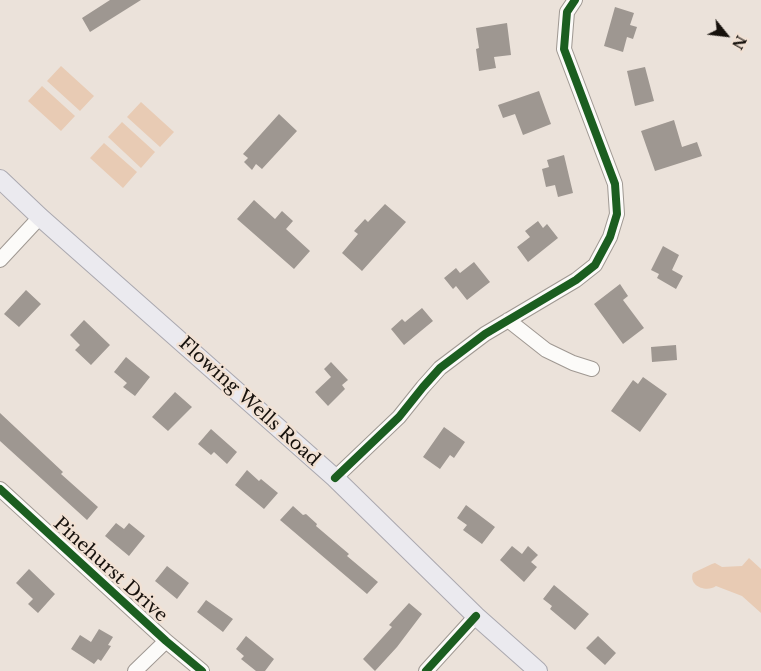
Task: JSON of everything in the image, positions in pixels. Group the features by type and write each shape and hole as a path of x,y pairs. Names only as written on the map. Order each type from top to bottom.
{"main road":[{"name":"Flowing Wells Road","path":"0,179 40,217 335,478 476,616 538,671"}],"street":[{"path":"335,478 399,417 440,368 485,334 576,280 595,265 610,237 617,214 615,184 564,50 567,12 575,0"},
{"path":"0,260 40,217"},
{"path":"508,320 546,350 573,363 592,369"},
{"name":"Pinehurst Drive","path":"0,489 166,641 202,671"},
{"path":"426,671 476,616"},
{"path":"134,671 166,641"}],"shaded area":[{"path":"61,66 94,96 80,111 47,81"},
{"path":"42,86 75,116 61,131 28,101"},
{"path":"141,102 174,132 160,147 127,117"},
{"path":"122,122 155,152 141,168 108,137"},
{"path":"104,143 137,172 123,188 90,158"},
{"path":"749,558 761,569 761,613 742,596 716,586 708,589 699,587 693,582 693,573 712,564 715,563 722,567 742,566"}],"building":[{"path":"110,0 141,0 90,32 82,18"},
{"path":"615,7 634,13 630,25 637,27 633,39 627,37 623,52 604,46"},
{"path":"507,23 511,55 494,57 496,68 479,71 476,49 479,48 476,28"},
{"path":"645,67 654,101 635,106 627,71"},
{"path":"539,91 551,124 523,135 515,114 503,118 498,105"},
{"path":"279,114 297,131 262,169 256,164 252,170 244,162 248,158 243,154"},
{"path":"674,120 682,147 697,142 702,156 655,171 641,131"},
{"path":"564,155 573,193 558,197 555,185 546,187 542,169 549,167 547,160"},
{"path":"254,200 275,219 282,211 293,221 286,229 310,251 294,269 237,219"},
{"path":"385,204 406,222 362,271 342,253 358,234 354,231 365,219 368,222"},
{"path":"538,221 543,228 547,224 558,238 528,262 517,247 530,237 525,231"},
{"path":"663,246 679,255 672,270 683,276 676,289 657,278 659,274 651,270"},
{"path":"474,262 490,282 467,300 456,286 453,289 444,278 456,268 460,273"},
{"path":"620,284 628,296 623,300 644,328 623,344 594,304"},
{"path":"26,290 41,304 19,327 4,314"},
{"path":"422,308 433,321 404,345 391,329 402,319 405,322"},
{"path":"84,320 110,345 91,365 75,350 80,345 70,335"},
{"path":"676,345 677,360 652,362 651,347"},
{"path":"126,357 150,377 135,396 123,387 127,383 114,372"},
{"path":"331,362 348,380 342,385 345,389 328,406 315,392 331,377 324,369"},
{"path":"643,377 667,394 640,432 611,411 633,380 638,384"},
{"path":"175,392 192,407 168,431 152,417"},
{"path":"0,413 63,472 61,474 98,507 87,520 0,441"},
{"path":"444,427 465,442 454,458 450,455 440,469 423,457"},
{"path":"211,429 237,452 227,464 214,452 211,455 198,444"},
{"path":"247,470 259,481 261,479 278,493 264,509 235,485"},
{"path":"466,505 495,527 482,544 463,530 467,525 457,518"},
{"path":"293,506 303,515 306,514 317,524 316,526 349,554 347,556 378,582 367,594 280,520"},
{"path":"116,523 124,529 129,523 145,536 129,556 105,536"},
{"path":"512,546 522,554 528,546 538,555 531,562 537,567 524,582 500,560"},
{"path":"167,566 189,583 177,599 155,581"},
{"path":"29,569 55,594 38,613 28,604 33,599 16,583"},
{"path":"554,585 589,614 575,630 550,609 552,606 543,599"},
{"path":"206,600 233,619 223,632 197,612"},
{"path":"409,603 422,614 397,647 375,671 363,659 392,627 389,625"},
{"path":"99,629 113,637 108,645 111,646 101,661 98,659 94,664 71,649 80,635 91,642"},
{"path":"246,636 274,659 265,671 256,671 241,659 244,656 236,649"},
{"path":"598,636 616,653 605,665 586,648"}],"cycle path":[{"path":"335,478 399,417 440,368 485,334 576,280 595,265 610,237 617,214 615,184 564,49 567,12 575,0"},
{"path":"0,489 166,641 202,671"},
{"path":"426,671 476,616"}]}
